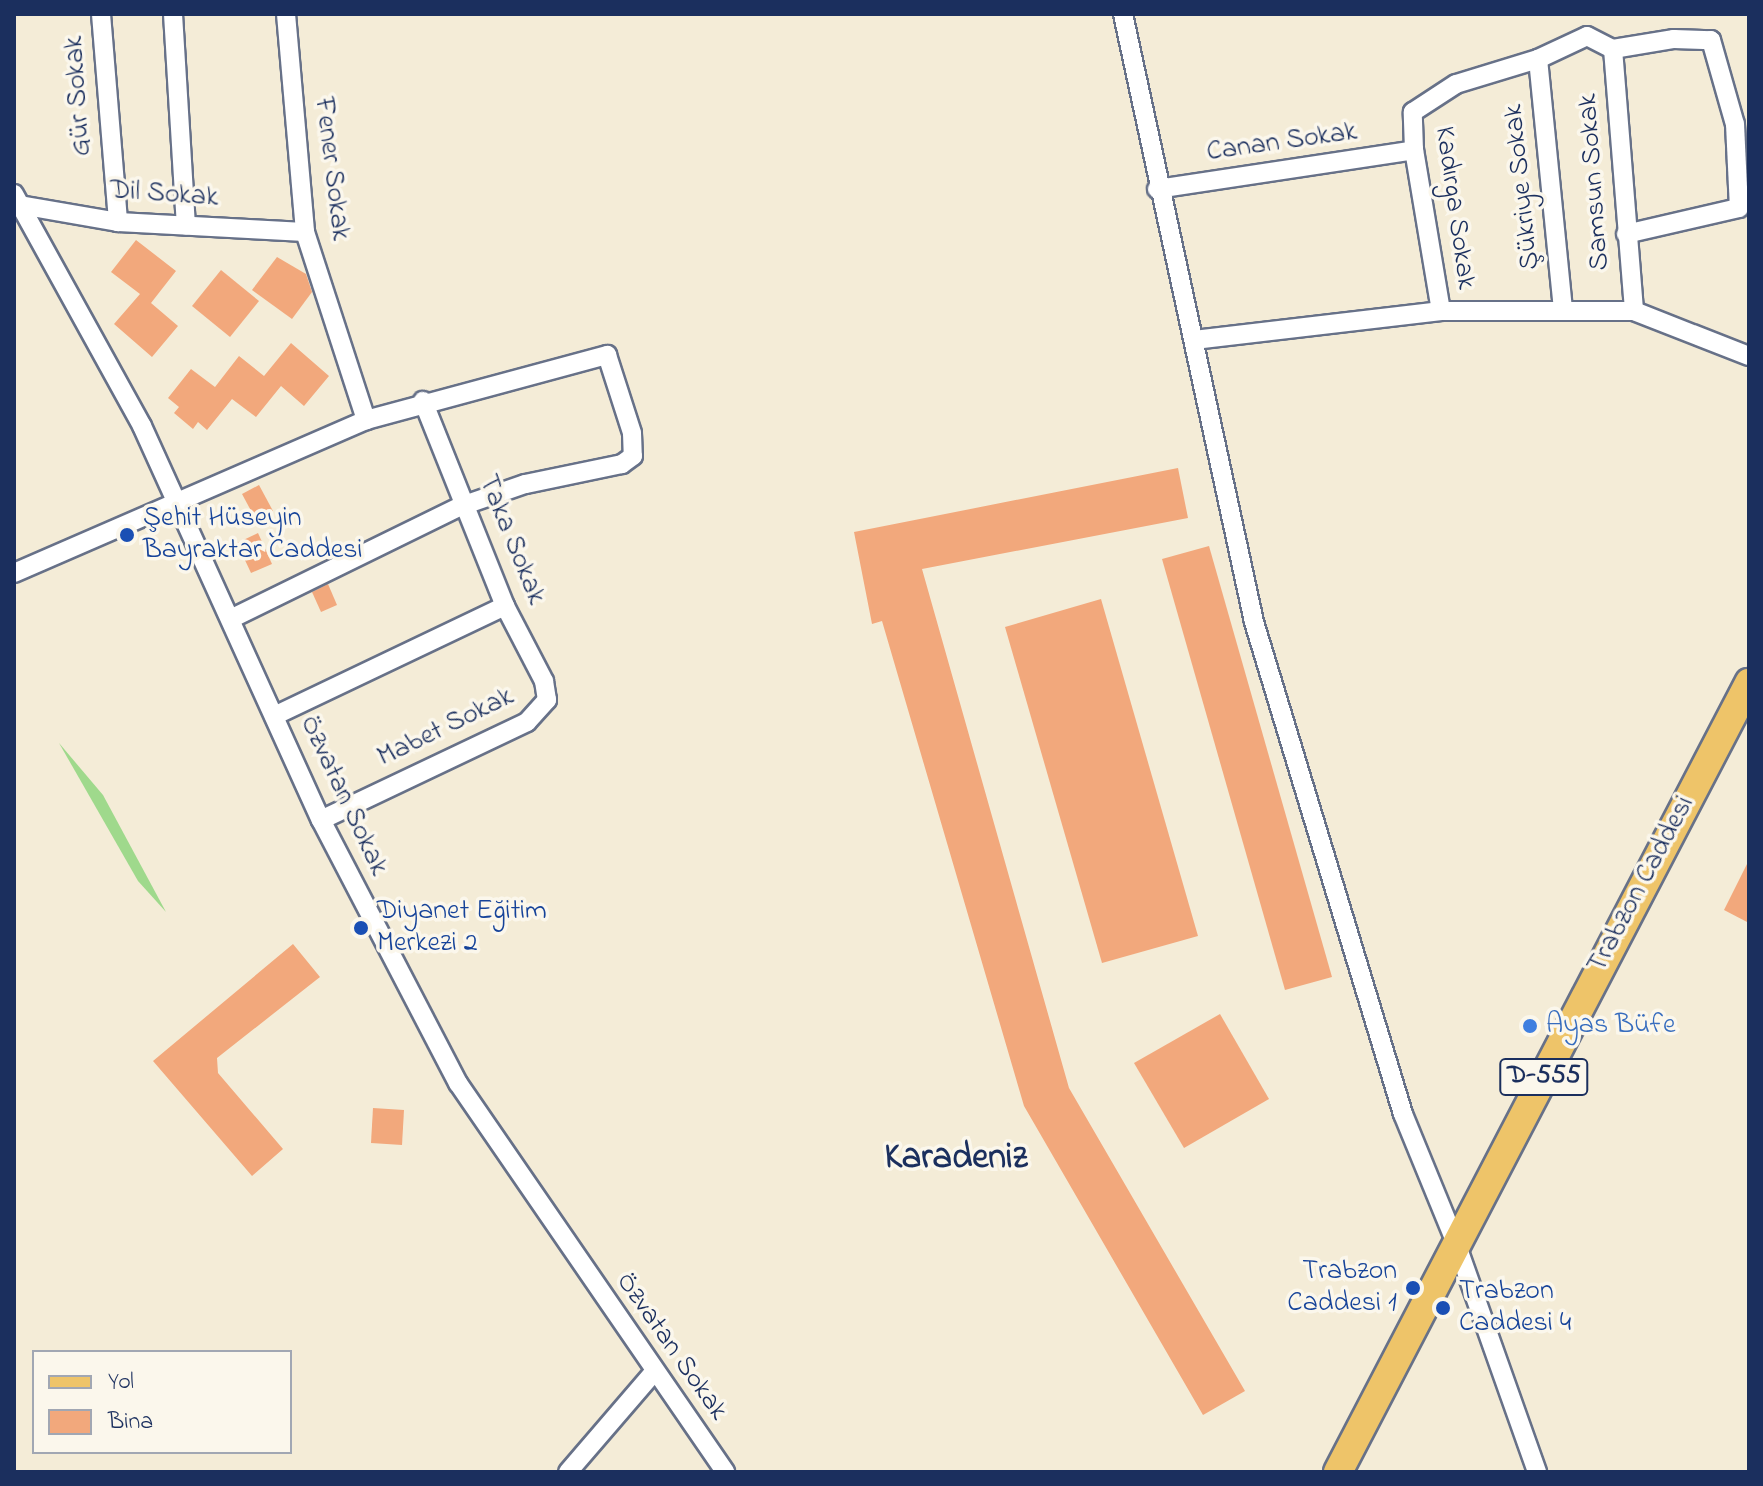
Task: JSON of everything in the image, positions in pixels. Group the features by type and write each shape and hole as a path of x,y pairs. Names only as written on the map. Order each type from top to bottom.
{"main road":[{"name":"Trabzon Caddesi","path":"1338,1472 1749,683"}],"street":[{"name":"Gür Sokak","path":"101,14 118,222"},
{"path":"173,14 186,226"},
{"name":"Fener Sokak","path":"286,14 305,232 366,420"},
{"path":"1123,14 1157,189 1194,340 1259,636 1403,1114 1456,1243 1537,1472"},
{"path":"1538,59 1587,36 1613,49 1674,39 1711,40 1735,124 1744,210 1626,234"},
{"name":"Samsun Sokak","path":"1613,49 1634,311"},
{"name":"Kadırga Sokak","path":"1441,311 1414,150 1413,112 1456,84 1538,59"},
{"name":"Şükriye Sokak","path":"1538,59 1563,309"},
{"name":"Canan Sokak","path":"1157,189 1414,150"},
{"name":"Dil Sokak","path":"17,200 118,222 305,232"},
{"name":"Özvatan Sokak","path":"17,200 142,426 321,820 458,1083 725,1472"},
{"path":"1194,340 1441,311 1634,311 1749,356"},
{"path":"14,573 175,500 366,420 423,401 607,355 632,433 633,456 622,464 525,484 467,504 230,619"},
{"name":"Taka Sokak","path":"423,401 467,504 505,606 544,681 547,700"},
{"path":"274,716 505,606"},
{"name":"Mabet Sokak","path":"321,820 527,722 547,700"},
{"path":"568,1472 654,1372"}],"green space":[{"path":"59,743 103,795 166,912 138,881"}],"building":[{"path":"136,240 176,271 151,303 178,326 152,357 114,324 140,294 111,272"},
{"path":"277,257 306,274 312,292 292,319 252,290"},
{"path":"221,270 259,301 230,337 192,306"},
{"path":"291,343 329,376 304,406 281,386 256,417 232,399 207,430 198,422 193,429 174,413 179,407 168,398 191,369 215,387 239,356 264,376"},
{"path":"1178,468 1188,518 922,569 1069,1088 1245,1391 1203,1415 1024,1106 882,621 872,624 854,532"},
{"path":"259,485 273,511 256,520 242,494"},
{"path":"258,533 272,564 251,573 237,543"},
{"path":"1209,546 1332,977 1285,990 1162,559"},
{"path":"328,584 337,605 321,612 312,592"},
{"path":"1101,599 1198,936 1102,963 1005,627"},
{"path":"1749,860 1749,923 1724,910"},
{"path":"293,944 320,977 217,1058 218,1073 283,1149 252,1176 153,1061"},
{"path":"1220,1014 1269,1099 1184,1148 1134,1063"},
{"path":"373,1108 404,1110 402,1145 371,1143"}],"place":[{"name":"Şehit Hüseyin Bayraktar Caddesi","path":"127,535"},
{"name":"Diyanet Eğitim Merkezi 2","path":"361,928"},
{"name":"Ayas Büfe","path":"1530,1026"},
{"name":"Trabzon Caddesi 1","path":"1413,1288"},
{"name":"Trabzon Caddesi 4","path":"1443,1308"}],"district":[{"name":"Karadeniz","path":"956,1159"}]}
